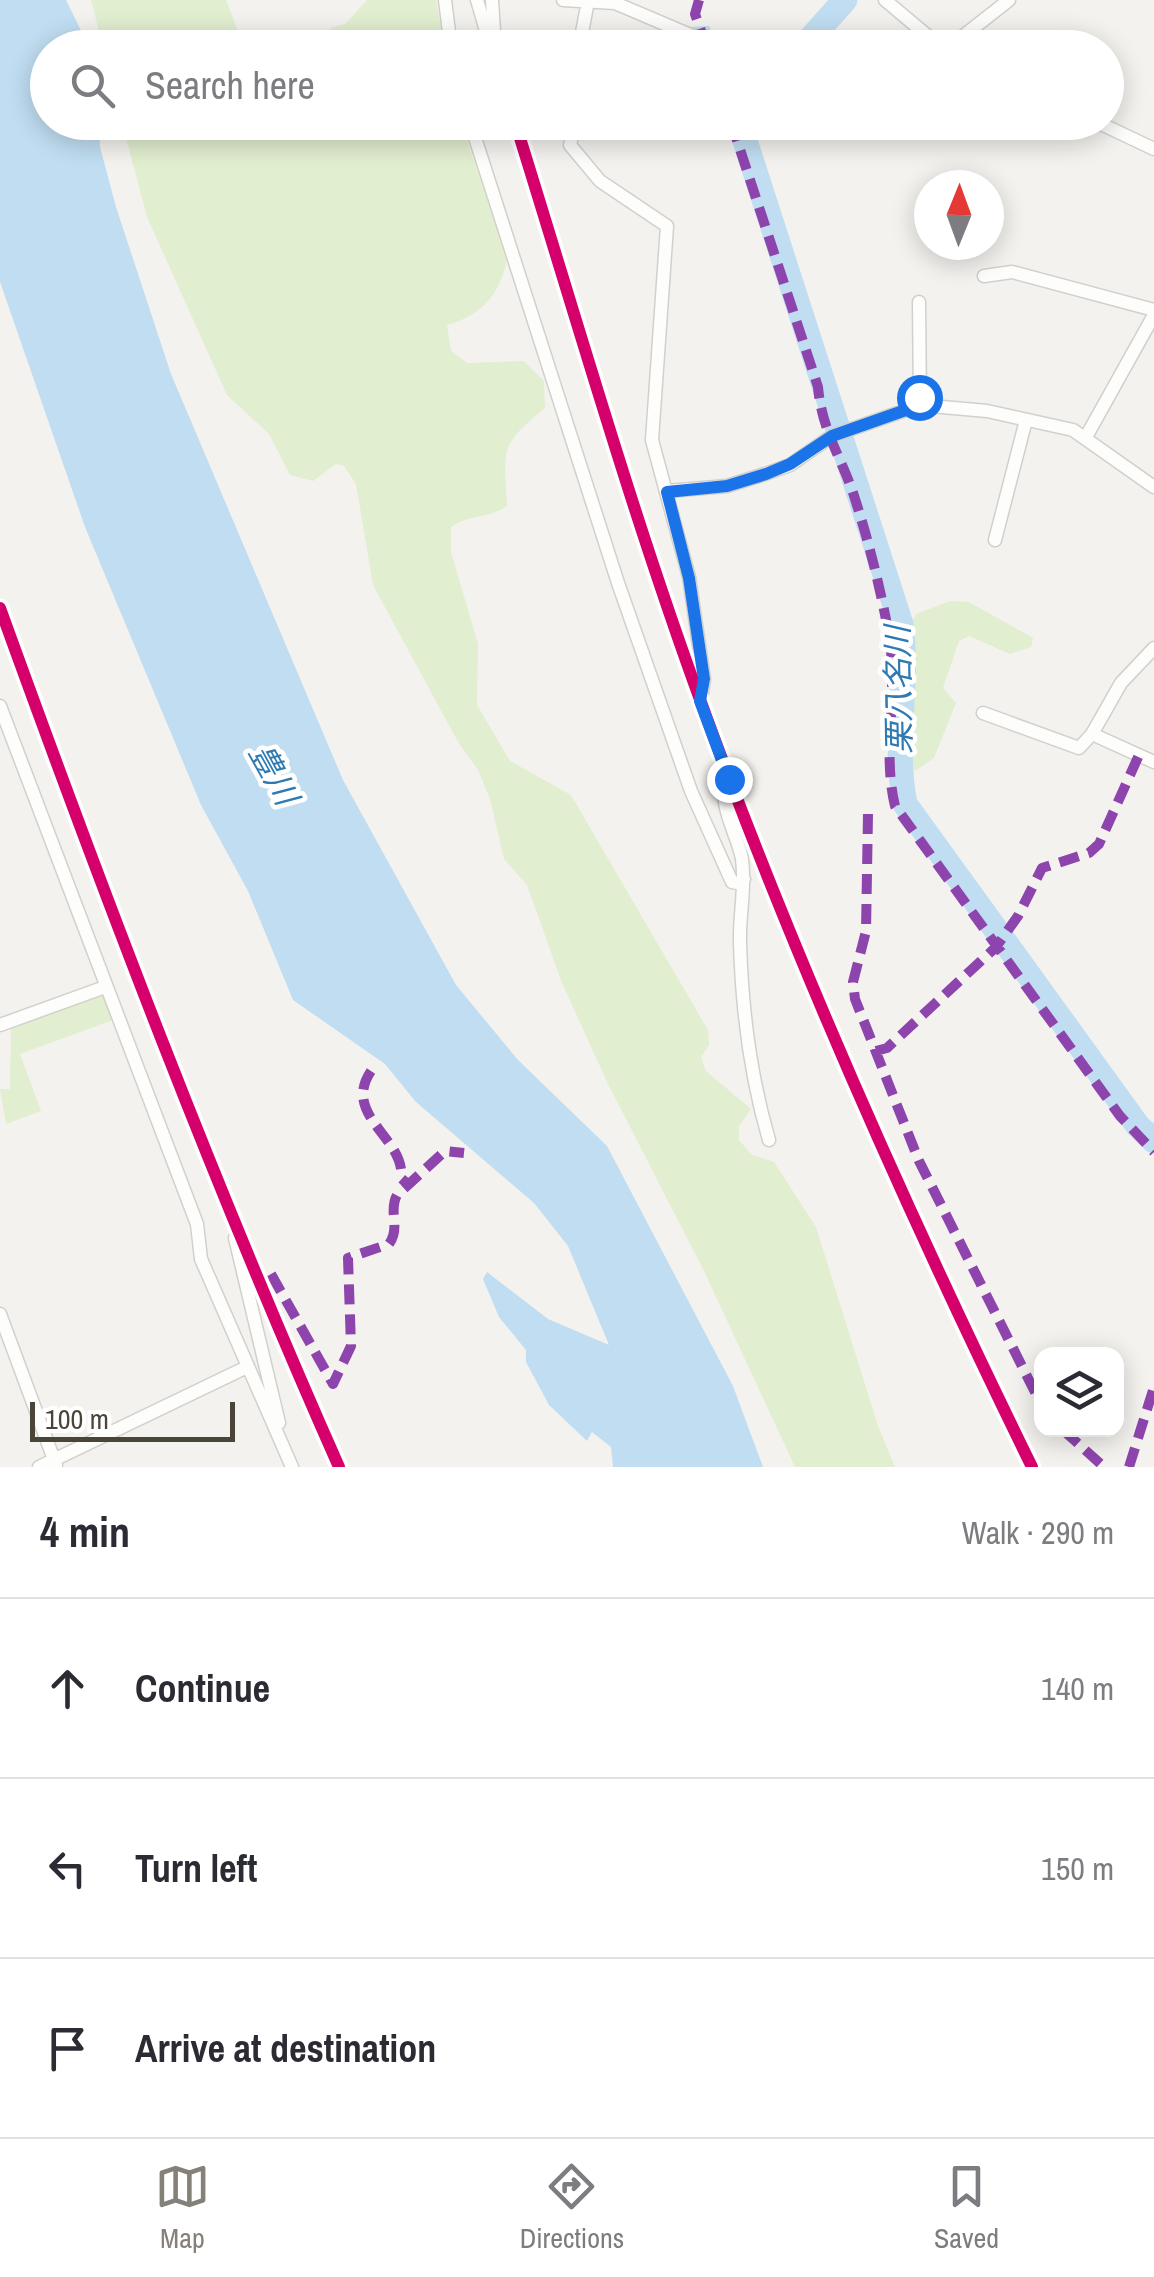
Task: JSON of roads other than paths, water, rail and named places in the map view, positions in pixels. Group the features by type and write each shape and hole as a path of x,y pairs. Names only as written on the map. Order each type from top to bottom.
{"street":[{"path":"445,0 449,30"},
{"path":"477,0 487,30"},
{"path":"492,0 493,30"},
{"path":"563,0 615,3 679,30"},
{"path":"885,0 922,30"},
{"path":"969,30 1009,0"},
{"path":"582,30 588,1"},
{"path":"1124,135 1154,148"},
{"path":"476,140 618,583 691,792 732,882 742,884 744,879"},
{"path":"520,140 700,701 729,779 867,1121 1032,1467"},
{"path":"571,140 570,145 588,172 667,226 652,428 655,456 689,578 704,679 700,701"},
{"path":"984,276 1012,272 1068,283 1154,312 1086,437"},
{"path":"919,302 920,405"},
{"path":"667,492 727,486 766,474 790,464 832,436 920,405 1026,420 1086,437 1154,487"},
{"path":"995,540 1026,420"},
{"path":"0,608 121,940 234,1228 339,1467"},
{"path":"983,713 1079,748 1092,734 1121,683 1154,648"},
{"path":"0,706 197,1224 201,1259 292,1467"},
{"path":"1092,734 1154,762"},
{"path":"729,779 724,798 744,879 740,938 743,1012 756,1096 770,1140"},
{"path":"0,1025 105,988"},
{"path":"234,1228 236,1254 283,1445"},
{"path":"0,1314 56,1463"},
{"path":"39,1467 56,1463 248,1367"}],"water":[{"name":"豊川","path":"0,0 66,0 81,30 30,30 30,140 100,140 116,207 171,374 343,780 456,985 518,1060 607,1146 733,1386 763,1467 613,1467 611,1447 592,1432 587,1441 549,1405 526,1362 526,1350 499,1317 483,1279 487,1272 548,1319 609,1345 568,1246 534,1203 416,1102 385,1064 293,1000 248,891 201,805 85,527 0,282"}],"waterway":[{"name":"栗八名川","path":"818,30 845,0"},
{"path":"689,29 709,30"},
{"name":"栗八名川","path":"745,140 901,624 900,759 905,804 1138,1126 1154,1141"}]}
